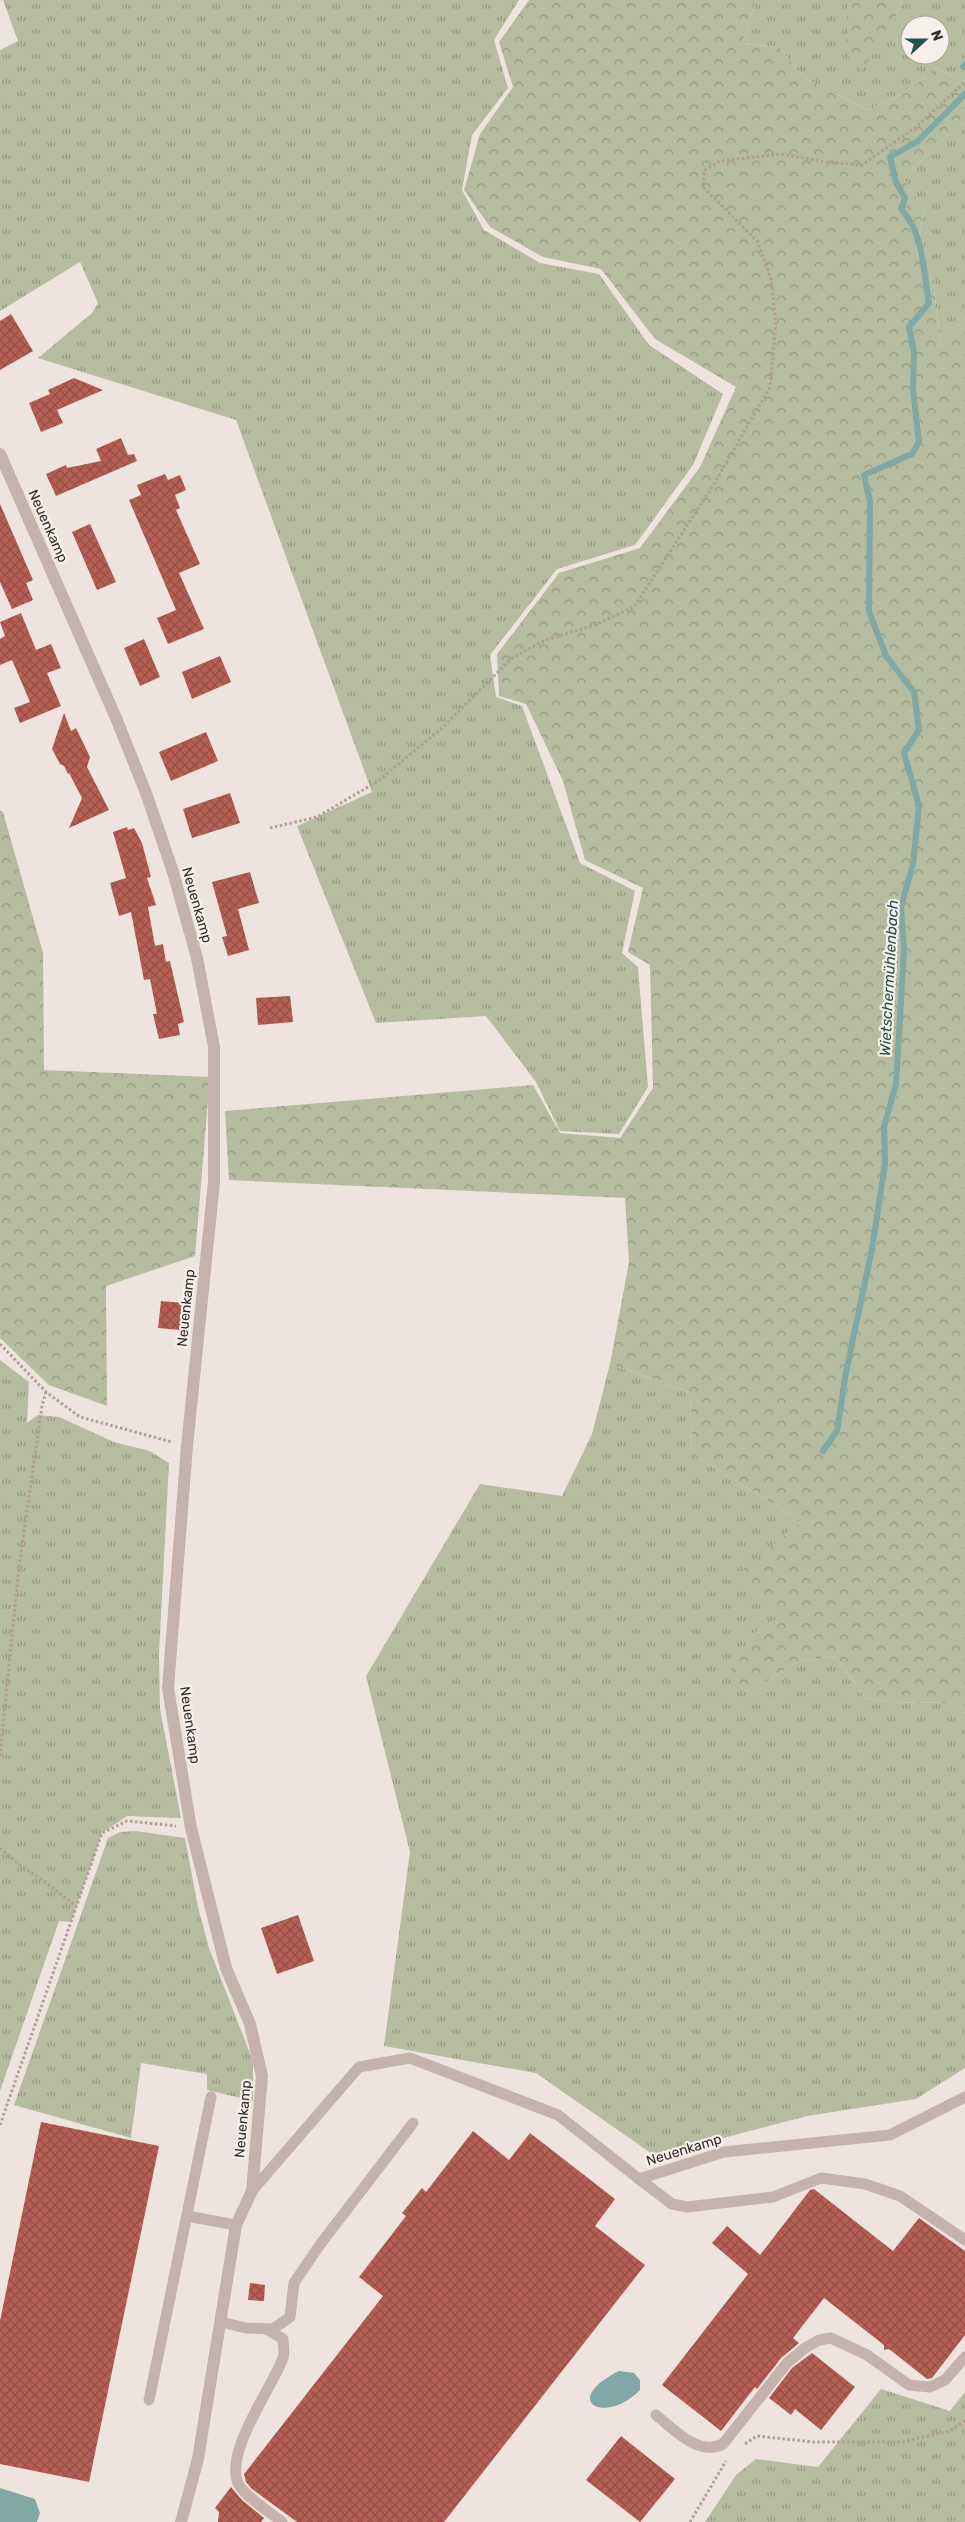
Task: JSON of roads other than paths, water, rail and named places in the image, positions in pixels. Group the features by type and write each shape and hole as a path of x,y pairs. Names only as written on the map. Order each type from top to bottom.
{"street":[{"name":"Neuenkamp","path":"0,454 116,718 146,793 173,872 199,967 214,1047 214,1182 187,1446 168,1688 191,1828 226,1968 250,2024 262,2076 252,2191 236,2225 198,2459 181,2522"}],"lane":[{"name":"Neuenkamp","path":"252,2191 359,2066 410,2058 558,2115 640,2179 724,2152 890,2135 965,2098"},
{"path":"149,2400 211,2097"},
{"path":"221,2322 273,2329 290,2317 294,2283 319,2246 413,2123"},
{"path":"640,2179 672,2204 687,2207 774,2197 820,2178 865,2184 900,2196 965,2240"},
{"path":"187,2216 236,2225"},
{"path":"266,2329 283,2339 284,2357 256,2409 235,2466 236,2478 240,2487 282,2522"},
{"path":"656,2415 697,2446 716,2447 723,2444 788,2363 805,2348 819,2340 831,2338 867,2355 909,2385 930,2387 945,2380 965,2357"}],"water":[{"path":"619,2371 634,2373 640,2380 640,2390 627,2401 614,2406 602,2408 594,2405 590,2400 592,2392 601,2382"},
{"path":"0,2488 35,2499 40,2513 37,2522 0,2522"}],"waterway":[{"name":"Wietschermühlenbach","path":"823,1451 837,1431 846,1372 872,1249 885,1164 884,1127 896,1084 904,950 901,907 913,864 919,806 904,753 919,730 914,692 886,656 869,611 870,502 864,475 912,454 919,442 913,390 914,352 909,327 929,303 924,266 918,241 909,219 901,209 905,198 896,182 890,157 918,141 965,94"}]}
